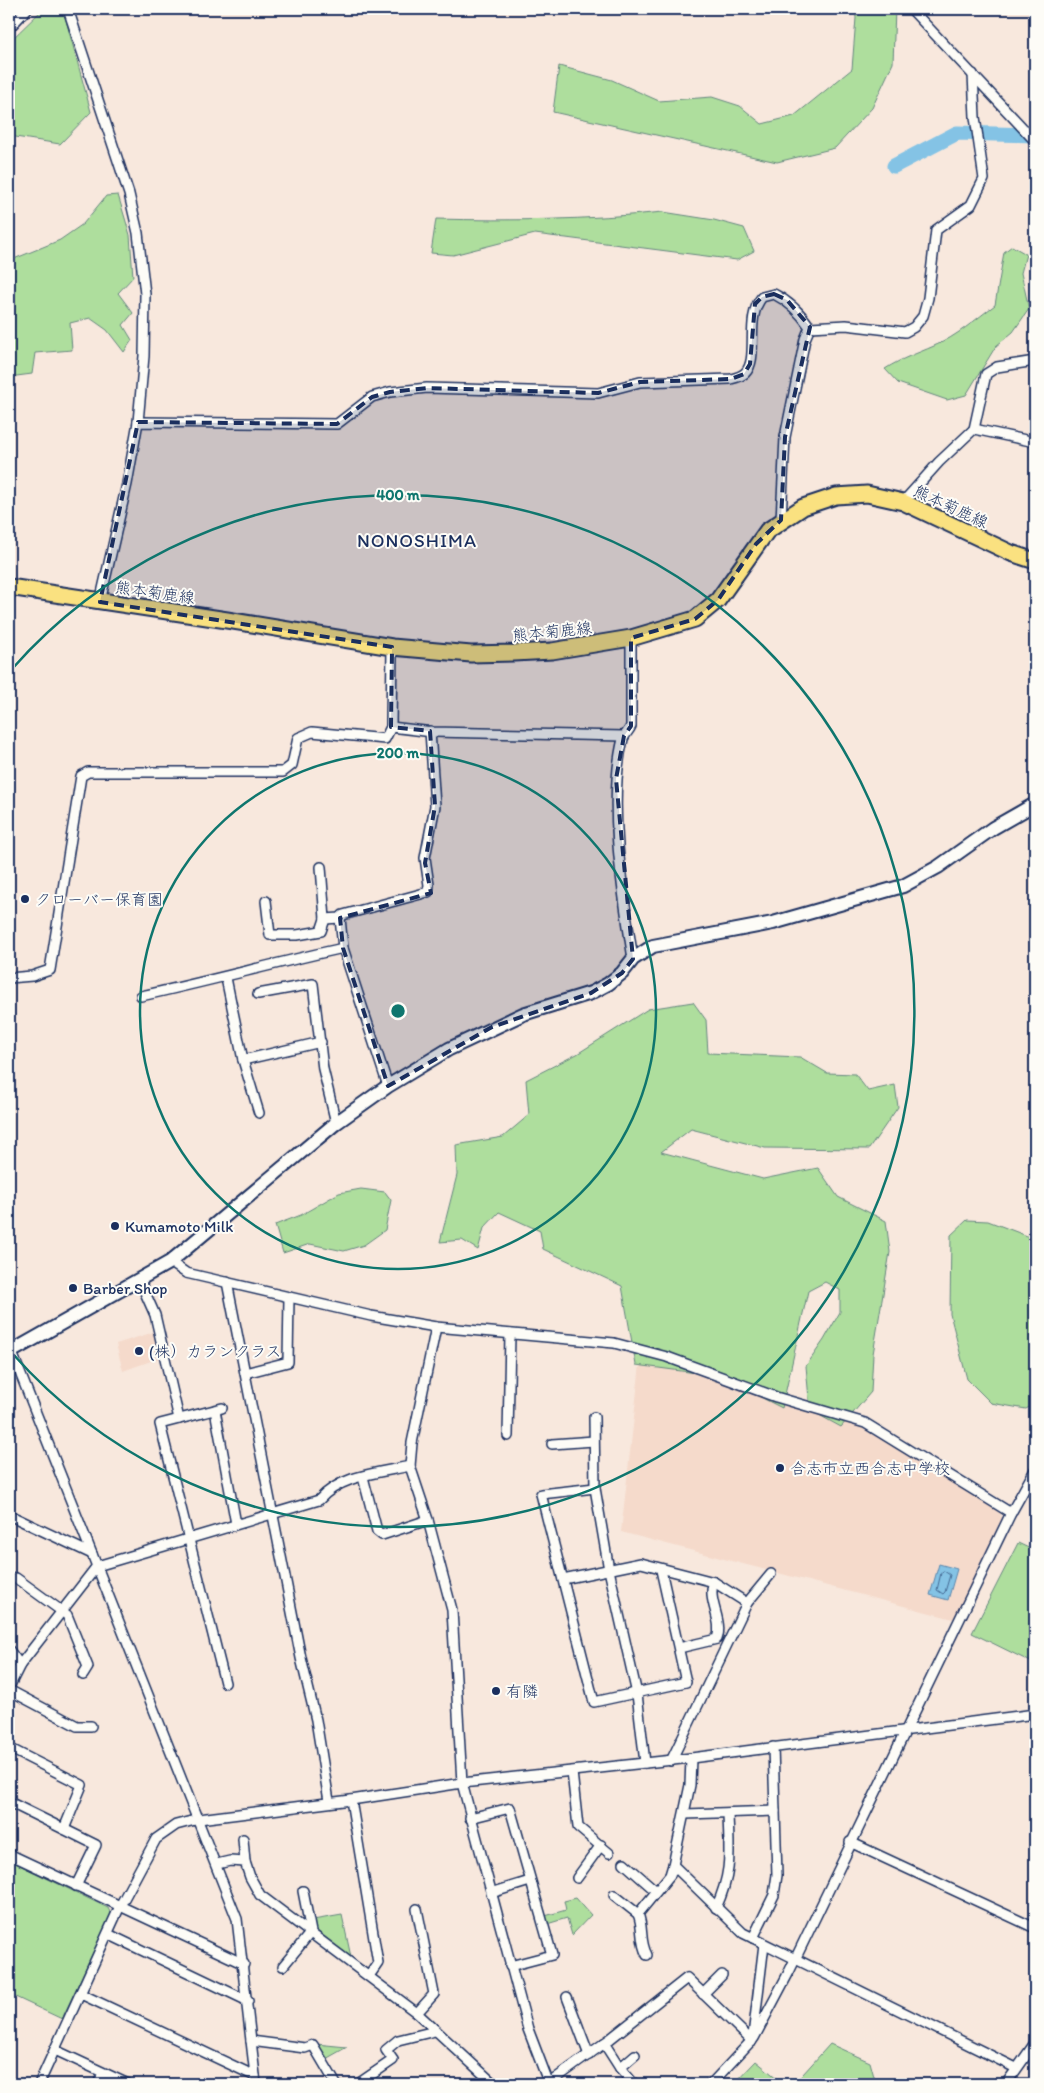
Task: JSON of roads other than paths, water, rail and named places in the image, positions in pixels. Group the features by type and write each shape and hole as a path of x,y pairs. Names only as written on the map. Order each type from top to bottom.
{"main road":[{"name":"熊本菊鹿線","path":"9,587 392,647 471,654 514,653 552,651 631,638 695,619 718,600 767,531 803,507 836,496 867,494 904,502 1011,553 1035,560"}],"street":[{"path":"9,28 27,9"},
{"path":"68,9 129,194 138,233 145,294 144,356 138,422 127,484 100,602"},
{"path":"911,9 1035,141"},
{"path":"810,327 846,325 905,332 914,327 923,316 928,298 936,230 971,205 984,179 975,117 974,74"},
{"path":"138,422 337,424 372,397 390,392 428,388 598,393 640,382 731,379 747,370 752,346 752,313 762,297 774,294 787,300 802,314 810,327"},
{"path":"781,520 785,438 805,339 810,327"},
{"path":"904,502 939,462 974,429 986,374 997,367 1035,361"},
{"path":"974,429 1035,442"},
{"path":"631,638 631,726 624,736 616,779 616,797 624,903 633,959"},
{"path":"9,978 32,976 50,970 81,776 88,772 283,772 292,765 298,738 306,733 381,739 388,736 391,727 392,647"},
{"path":"391,727 430,731 624,736"},
{"path":"325,919 340,918 343,915 428,892 429,885 425,858 435,806 430,731"},
{"path":"256,2080 238,1919 9,1350 170,1262 336,1124 388,1086 450,1049 492,1027 523,1014 592,993 622,973 633,959 653,946 774,923 903,886 938,867 993,828 1035,804"},
{"path":"266,901 270,935 297,935 321,931 325,919 321,867"},
{"path":"340,918 344,948 388,1086"},
{"path":"141,996 226,978 256,967 344,948"},
{"path":"226,978 244,1060 259,1113"},
{"path":"258,994 313,984 323,1069 336,1124"},
{"path":"244,1060 321,1042"},
{"path":"170,1262 186,1273 372,1316 436,1327 614,1343 667,1357 776,1396 865,1423 1011,1513"},
{"path":"139,1279 155,1315 179,1418"},
{"path":"227,1282 272,1513 316,1720 329,1801"},
{"path":"245,1373 288,1362 288,1297"},
{"path":"436,1327 412,1443 410,1466 428,1520 452,1610 462,1783 528,2029 551,2084 687,1978 753,2040"},
{"path":"508,1436 510,1334"},
{"path":"225,1683 160,1424 218,1409 236,1524"},
{"path":"594,1417 595,1488 609,1570 637,1694 645,1763"},
{"path":"552,1444 594,1441"},
{"path":"91,1726 77,1726 9,1688 20,1665 97,1566 318,1500 328,1489 340,1482 410,1466"},
{"path":"711,2084 753,2040 795,1959 850,1842 908,1729 1011,1513 1035,1470"},
{"path":"363,1477 378,1531 382,1535 428,1520"},
{"path":"595,1488 541,1494 594,1702 686,1682 661,1570"},
{"path":"9,1515 92,1554"},
{"path":"563,1580 642,1563 661,1570 714,1582 747,1603"},
{"path":"672,1761 747,1603 771,1574"},
{"path":"16,1578 67,1615 88,1667 83,1675"},
{"path":"679,1648 717,1640 720,1630 711,1589 714,1582"},
{"path":"9,1650 20,1665"},
{"path":"39,2084 120,1906 156,1839 176,1825 199,1819 329,1801 351,1800 462,1783 672,1761 1035,1714"},
{"path":"752,1938 774,1895 777,1875 773,1747"},
{"path":"9,1748 82,1785 64,1829"},
{"path":"638,1914 670,1875 685,1814 690,1786 691,1758"},
{"path":"572,1772 578,1827 609,1852"},
{"path":"351,1800 378,1963 369,1976"},
{"path":"9,1802 96,1845 76,1886"},
{"path":"470,1818 510,1808 552,1955 510,1966"},
{"path":"685,1814 775,1811"},
{"path":"716,1908 726,1886 730,1870 728,1813"},
{"path":"243,1839 245,1862 250,1877 260,1895 417,2013 494,2084"},
{"path":"850,1842 1035,1928"},
{"path":"577,1878 601,1845"},
{"path":"9,1854 244,1964"},
{"path":"217,1864 230,1861 245,1862"},
{"path":"624,1863 656,1891"},
{"path":"673,1865 743,1933 1016,2068"},
{"path":"491,1892 530,1881"},
{"path":"303,1891 311,1932"},
{"path":"614,1895 638,1914 642,1924 641,1945 647,1955"},
{"path":"417,1909 434,1994 417,2013"},
{"path":"283,1966 311,1932"},
{"path":"108,1934 248,2002"},
{"path":"753,2040 752,2032 764,1944"},
{"path":"703,1994 722,1975"},
{"path":"81,1994 256,2080"},
{"path":"568,1997 589,2055"},
{"path":"358,2084 393,2060 386,2050 398,2040 436,2031"},
{"path":"251,2041 305,2048 313,2045 336,2084"},
{"path":"1006,2084 1035,2043"},
{"path":"604,2044 620,2068 634,2084"},
{"path":"54,2050 128,2084"},
{"path":"620,2068 635,2055"},
{"path":"98,2084 103,2073"}],"water":[{"path":"939,1564 957,1569 948,1600 930,1595"}],"waterway":[{"path":"894,166 957,133 1035,135"}],"place":[{"name":"クローバー保育園","path":"25,899"},
{"name":"Kumamoto Milk","path":"115,1226"},
{"name":"Barber Shop","path":"73,1288"},
{"name":"(株）カランクラス","path":"139,1351"},
{"name":"合志市立西合志中学校","path":"780,1468"},
{"name":"有隣","path":"496,1691"}],"district":[{"name":"NONOSHIMA","path":"417,540"}]}
